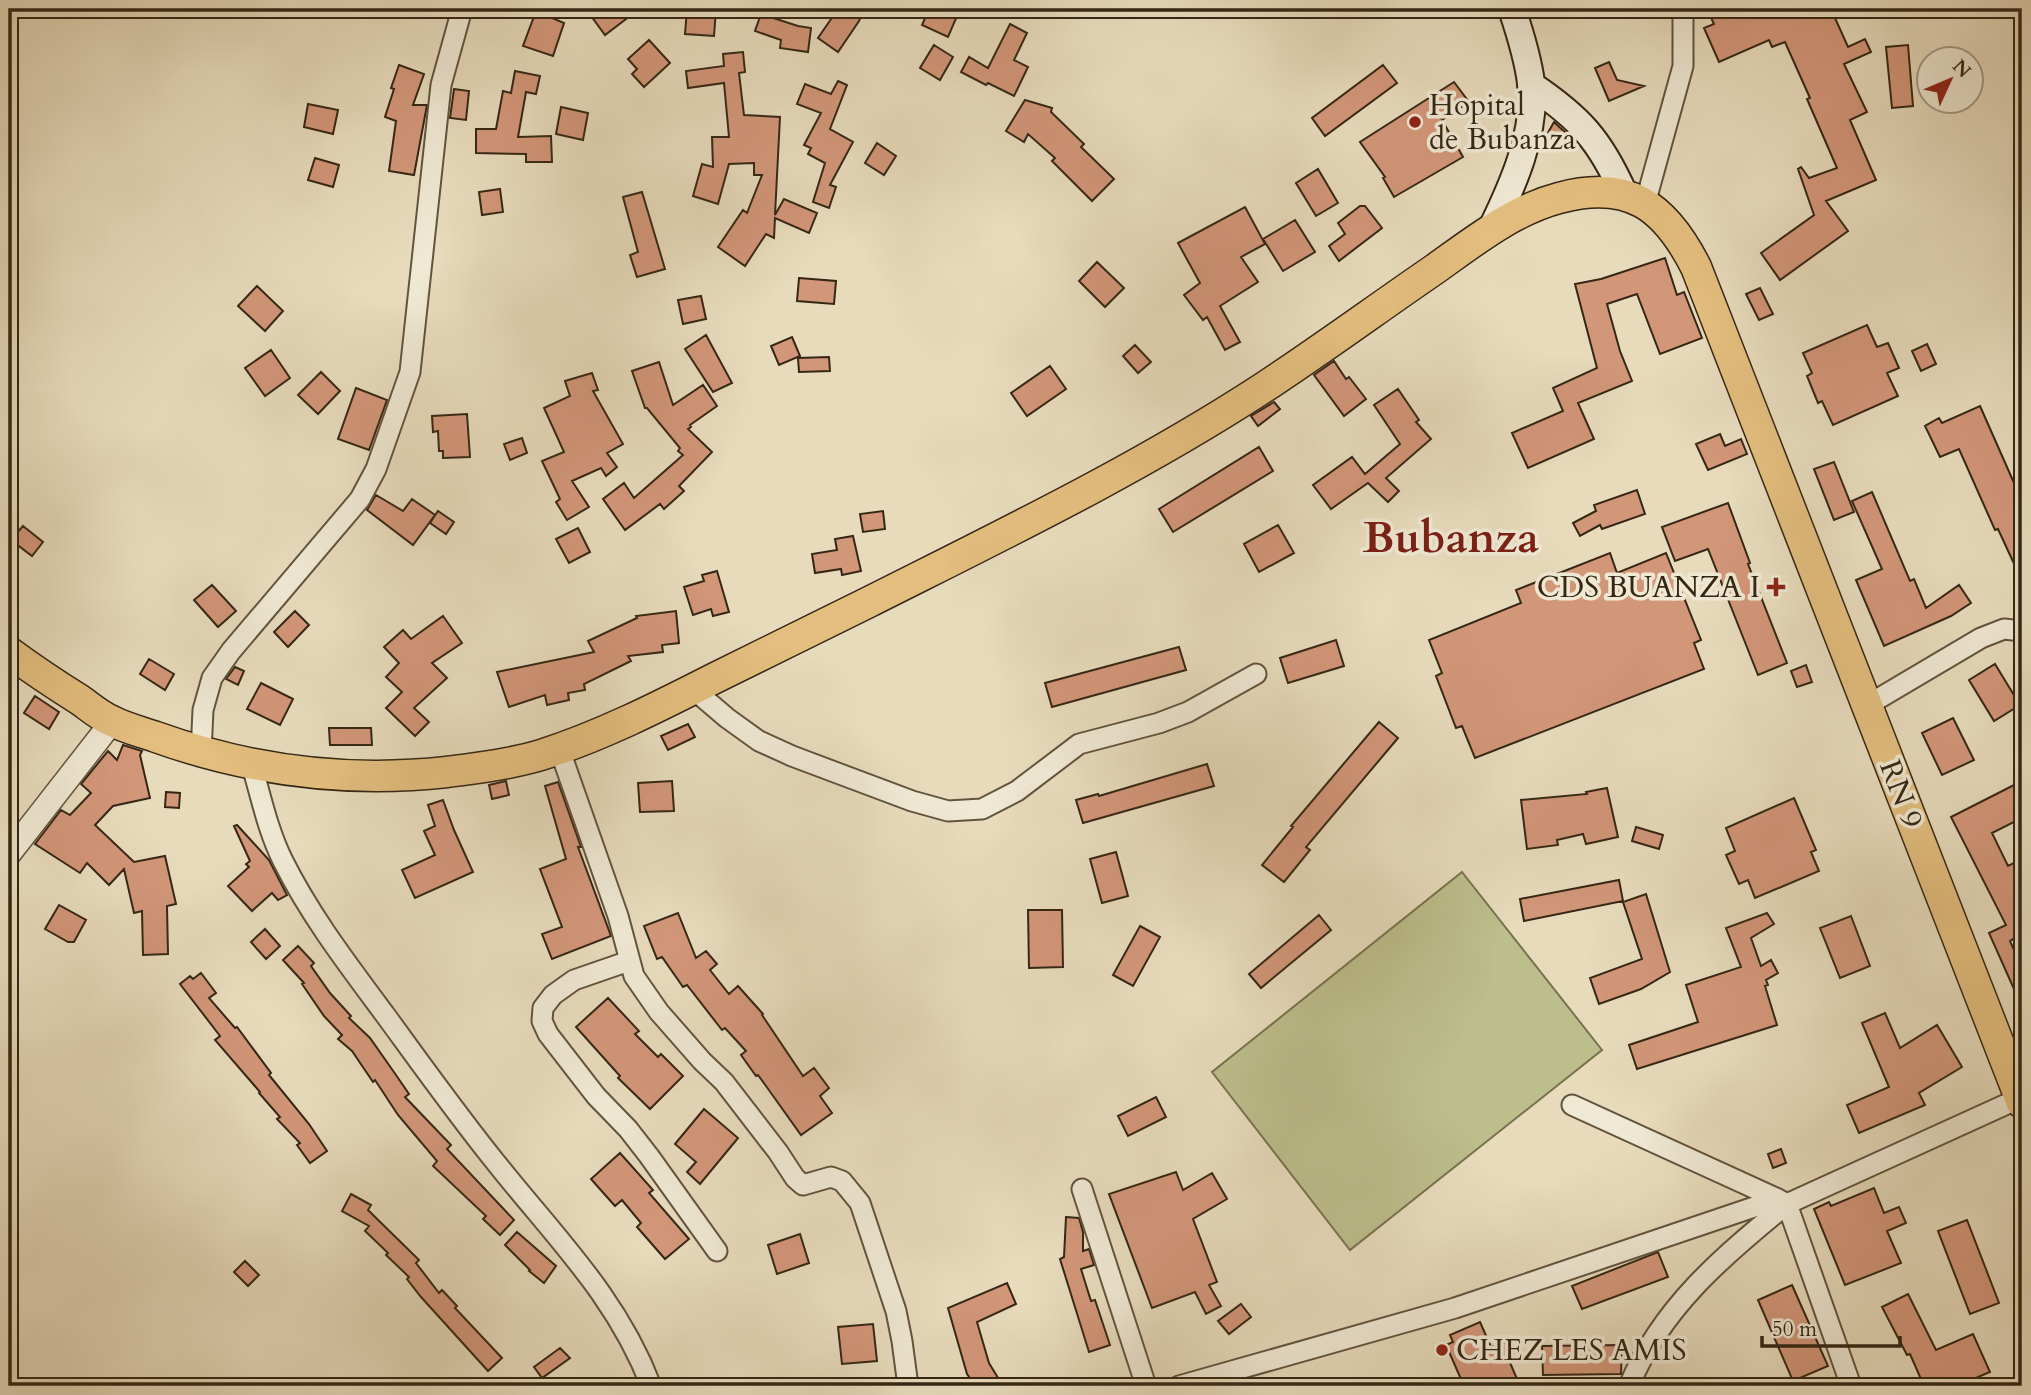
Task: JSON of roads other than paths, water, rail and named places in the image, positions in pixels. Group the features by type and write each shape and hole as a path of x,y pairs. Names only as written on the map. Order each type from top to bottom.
{"main road":[{"path":"1491,230 1510,190 1529,123 1531,85 1522,40 1512,9"},
{"path":"1531,85 1577,119 1635,199"},
{"path":"9,652 112,722 201,753 252,765 327,776 405,777 478,769 534,757 593,737 693,690 1062,504 1205,426 1491,230 1555,198 1600,191 1635,199"},
{"name":"RN 9","path":"1635,199 1666,220 1683,241 1696,267 2021,1101"}],"street":[{"path":"201,753 203,710 212,678 231,650 360,499 376,469 410,372 441,85 462,9"},
{"path":"1635,199 1683,66 1683,9"},
{"path":"1866,706 1981,638 2004,629 2022,631"},
{"path":"693,690 759,741 912,801 948,811 982,808 1017,791 1079,744 1159,723 1188,712 1256,674"},
{"path":"9,854 112,722"},
{"path":"559,748 618,916 634,976 659,1012 724,1082 795,1178 803,1185 831,1177 842,1181 860,1203 895,1311 908,1386"},
{"path":"252,765 265,815 282,860 314,914 457,1114 601,1290 624,1327 651,1386"},
{"path":"629,961 573,981 553,995 543,1009 541,1021 596,1096 635,1138 717,1251"},
{"path":"1179,1386 1455,1308 1782,1202 2021,1101"},
{"path":"1572,1105 1782,1202 1851,1386"},
{"path":"1082,1189 1146,1386"},
{"path":"1629,1386 1659,1328 1688,1293 1725,1254 1782,1202"}],"place":[{"name":"Hopital de Bubanza","path":"1415,122"},
{"name":"CDS BUANZA I","path":"1776,587"},
{"name":"CHEZ LES AMIS","path":"1442,1350"}],"district":[{"name":"Bubanza","path":"1451,538"}]}
